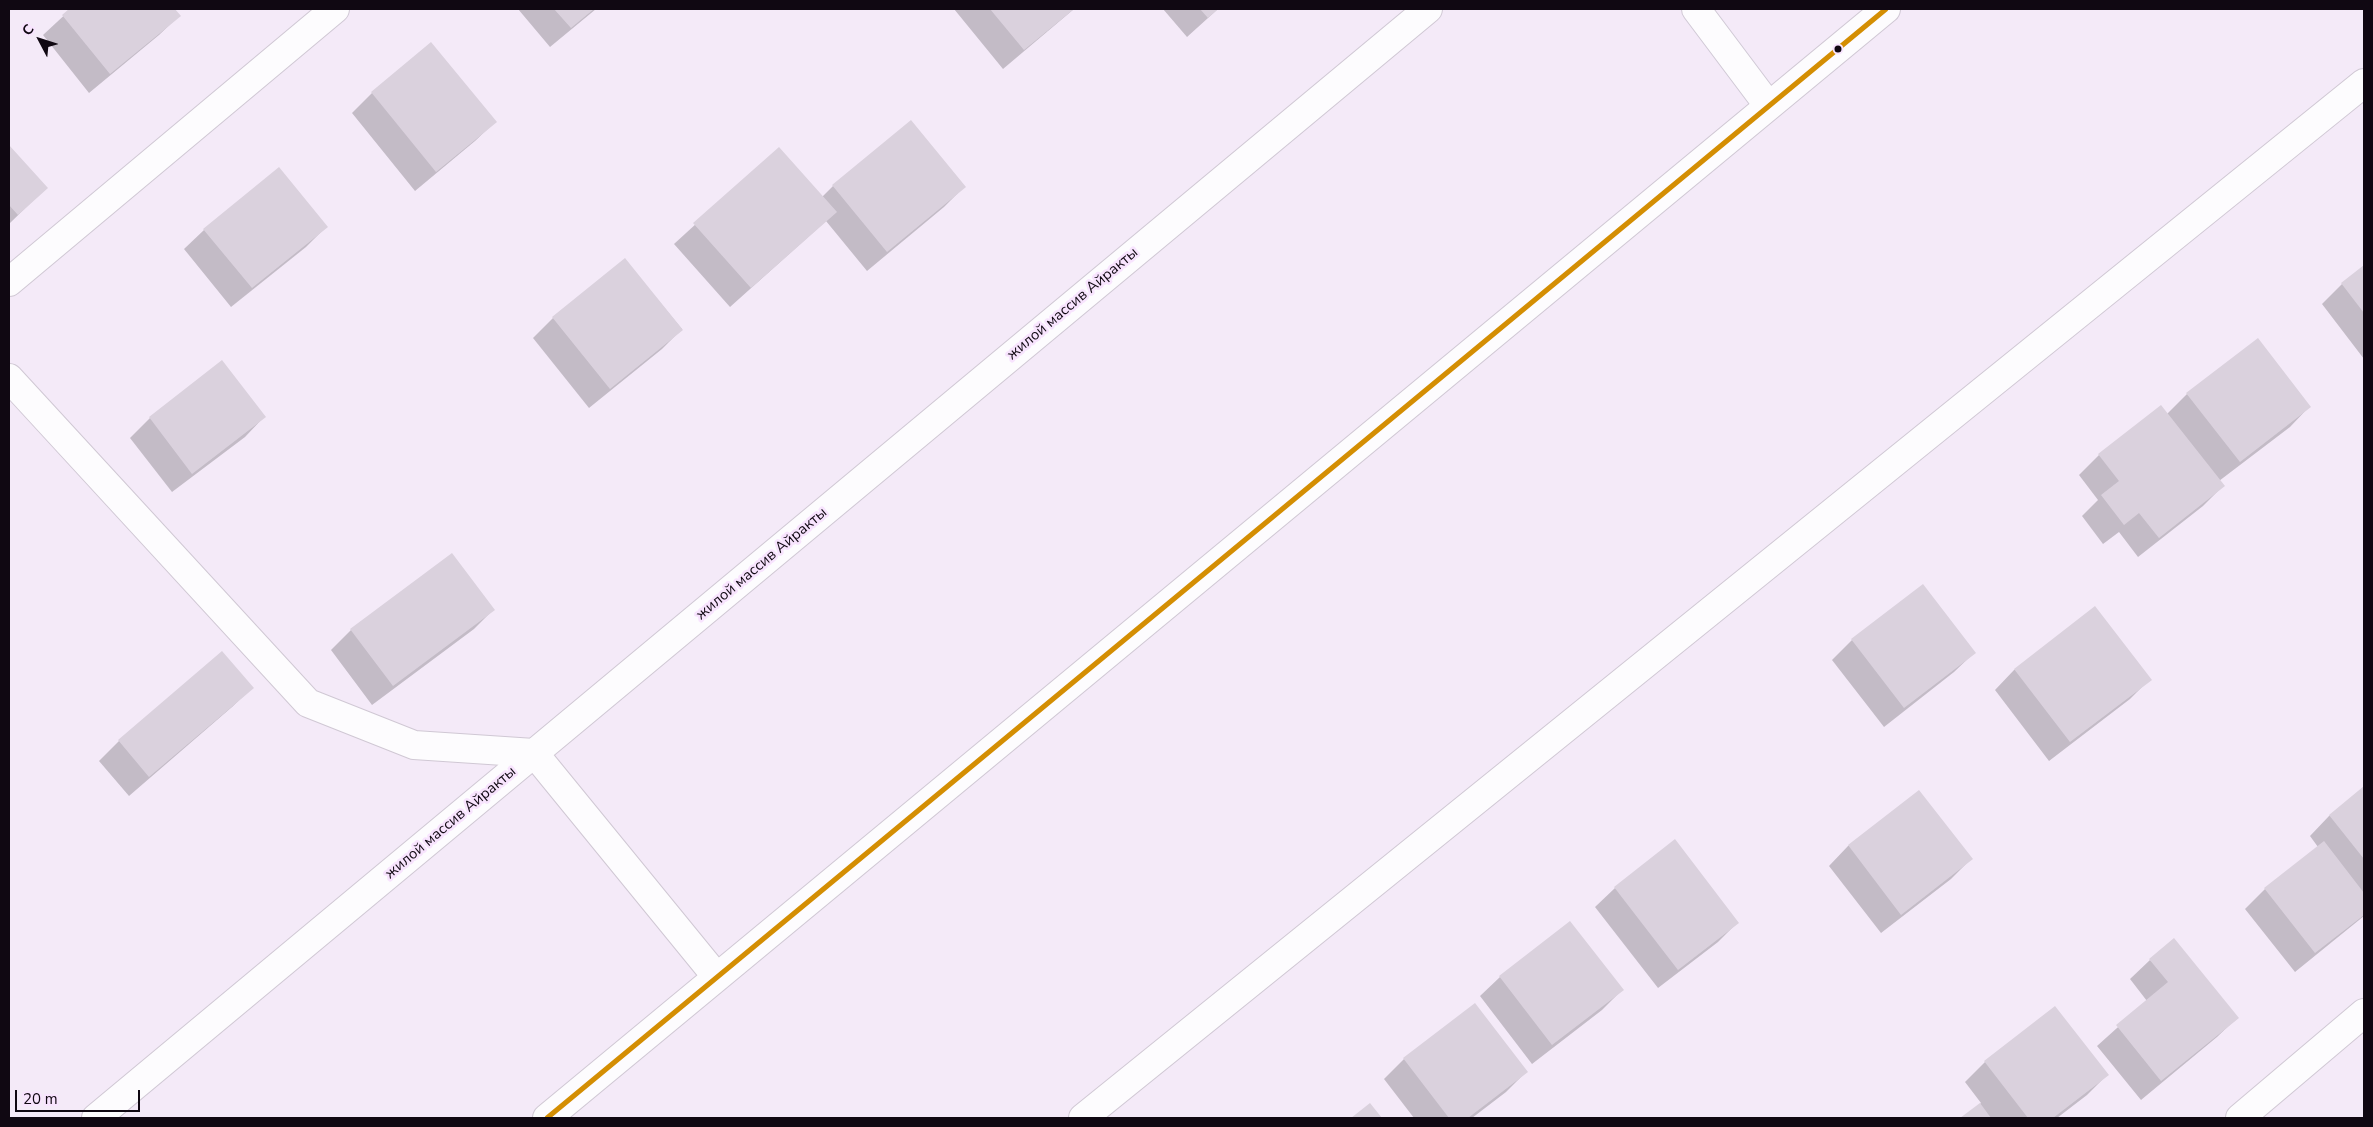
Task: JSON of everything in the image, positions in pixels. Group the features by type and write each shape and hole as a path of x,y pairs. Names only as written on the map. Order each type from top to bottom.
{"street":[{"path":"9,282 335,9"},
{"name":"жилой массив Айракты","path":"96,1118 1428,9"},
{"path":"1696,9 1768,105"},
{"path":"547,1118 716,976 1886,9"},
{"path":"1083,1118 2364,83"},
{"path":"9,378 308,703 414,745 534,753 716,976"},
{"path":"2240,1118 2364,1014"}],"building":[{"path":"69,9 175,9 181,16 110,74 62,15"},
{"path":"554,9 594,9 571,28"},
{"path":"990,9 1074,9 1024,50"},
{"path":"1200,9 1218,9 1208,18"},
{"path":"431,42 497,122 436,172 371,92"},
{"path":"911,120 966,187 887,252 832,185"},
{"path":"9,145 48,188 18,215 9,205"},
{"path":"779,147 837,212 751,288 693,223"},
{"path":"279,167 328,227 252,288 203,229"},
{"path":"625,258 683,330 610,389 552,317"},
{"path":"2364,265 2364,313 2341,283"},
{"path":"2258,338 2311,407 2240,462 2186,393"},
{"path":"222,360 266,417 192,474 149,417"},
{"path":"2161,405 2225,486 2159,538 2139,513 2124,525 2101,495 2119,481 2098,454"},
{"path":"452,553 495,610 393,686 350,629"},
{"path":"1923,584 1976,653 1904,708 1851,639"},
{"path":"2095,606 2152,680 2070,742 2014,669"},
{"path":"222,651 254,688 149,777 118,740"},
{"path":"2364,786 2364,859 2329,815"},
{"path":"1919,790 1973,859 1901,915 1848,845"},
{"path":"1675,839 1739,923 1678,970 1614,887"},
{"path":"2324,841 2364,893 2364,915 2315,953 2264,888"},
{"path":"1570,921 1624,990 1552,1045 1499,976"},
{"path":"2174,938 2239,1018 2161,1081 2116,1025 2168,982 2149,959"},
{"path":"1475,1003 1528,1072 1468,1118 1449,1118 1403,1058"},
{"path":"2055,1006 2109,1075 2053,1118 2028,1118 1984,1061"},
{"path":"1370,1103 1382,1118 1351,1118"},
{"path":"1980,1103 1991,1118 1960,1118"}],"transit line":[{"path":"547,1118 1886,9"}]}
